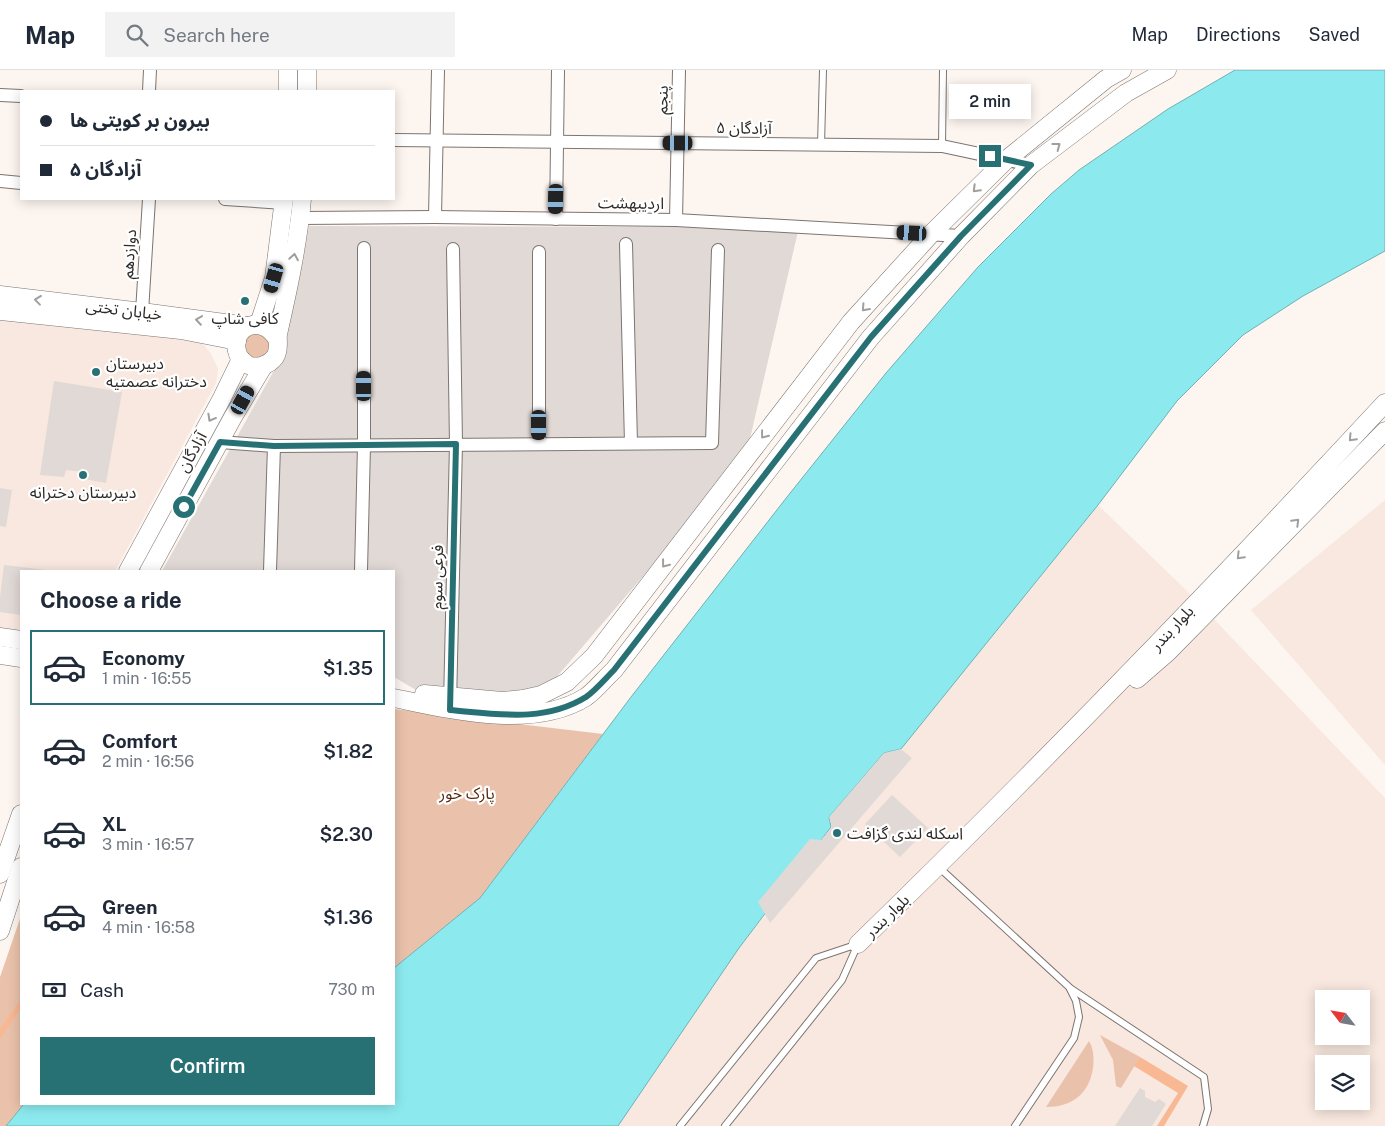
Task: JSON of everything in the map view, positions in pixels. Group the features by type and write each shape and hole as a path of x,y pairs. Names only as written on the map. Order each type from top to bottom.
{"main road":[{"path":"288,70 288,90"},
{"path":"306,90 307,70"},
{"path":"395,686 430,696 502,701 523,700 541,695 567,682 594,656 851,322 931,234 1006,160 1106,79 1122,70"},
{"path":"395,698 450,710 522,716 543,714 561,709 587,696 614,670 871,337 961,236 1031,165 1126,93 1167,70"},
{"path":"284,201 274,278 253,325 239,335 236,341 236,350 240,359 251,366 264,365 275,358 278,352 277,339 290,276 302,200"},
{"name":"خیابان تختی","path":"0,295 253,325"},
{"name":"خیابان تختی","path":"0,310 181,330 236,341"},
{"path":"253,325 267,327 274,332 277,339"},
{"name":"آزادگان","path":"129,570 222,398 240,359"},
{"name":"آزادگان","path":"151,570 252,382 264,365"},
{"name":"بلوار بندر","path":"858,944 1050,754 1385,403"},
{"name":"بلوار بندر","path":"858,944 944,872 990,829 1124,691 1168,652 1385,432"},
{"path":"0,637 20,640"},
{"path":"10,656 20,667"},
{"path":"0,874 20,817"},
{"path":"0,931 20,870"}],"street":[{"path":"150,70 150,90"},
{"path":"436,217 438,70"},
{"path":"556,219 558,70"},
{"name":"پنجم","path":"676,220 679,70"},
{"path":"0,95 20,96"},
{"name":"آزادگان ۵","path":"395,140 942,146 1031,165"},
{"path":"0,181 20,183"},
{"name":"دوازدهم","path":"142,312 149,200"},
{"path":"254,200 284,201"},
{"name":"اردیبهشت","path":"300,218 436,217 676,220 961,236"},
{"path":"626,244 631,443"},
{"path":"361,570 364,445 364,248"},
{"name":"فرعی سوم","path":"450,710 456,444 453,249"},
{"path":"220,442 274,446 712,443 718,250"},
{"path":"538,252 539,444"},
{"path":"270,570 274,446"}],"lane":[{"path":"821,145 824,70"},
{"path":"942,146 943,70"},
{"path":"944,872 1069,987 1204,1077 1208,1108 1204,1126"},
{"path":"680,1126 816,958 858,944"},
{"path":"725,1126 842,980 858,944"},
{"path":"1015,1126 1074,1038 1079,1017 1076,1001 1069,987"}],"shaded area":[{"name":"دبیرستان دخترانه","path":"0,319 191,339 202,343 211,354 218,369 216,383 116,570 20,570 20,632 0,629"},
{"path":"1385,500 1385,765 1251,610"},
{"path":"1098,505 1186,590 1385,798 1385,1126 618,1126 739,947 766,915 770,922 912,758 901,749"},
{"path":"20,1000 20,1009 0,1039 0,1029"},
{"path":"1140,1057 1188,1086 1164,1126 1157,1126 1178,1093 1134,1066"}],"green space":[{"path":"260,328 274,351 252,363 240,341"},
{"name":"پارک خور","path":"395,709 603,734 480,898 395,967"},
{"path":"20,919 20,1105 23,1105 6,1126 0,1126 0,977"},
{"path":"1100,1035 1140,1057 1121,1088 1116,1086 1113,1060"},
{"path":"1089,1041 1094,1061 1088,1085 1071,1102 1064,1105 1046,1107"}],"water":[{"path":"1235,70 1385,70 1385,251 1303,296 1243,335 1177,401 1098,505 901,749 884,753 829,817 831,827 739,948 618,1126 6,1126 23,1105 395,1105 395,967 480,898 631,697 787,497 886,373 978,267 1051,194 1079,170 1168,109"}],"building":[{"path":"309,226 799,227 746,456 543,693 450,710 395,678 395,570 163,570 281,358"},
{"path":"54,381 122,392 106,483 84,479 85,472 66,470 64,477 40,475"},
{"path":"0,488 12,490 6,527 0,526"},
{"path":"4,565 46,570 20,570 20,615 0,612"},
{"name":"اسکله لندی گزافت","path":"901,749 912,758 770,923 758,902 810,839 821,840 832,827 829,817 884,753"},
{"path":"892,795 928,828 900,857 865,824"},
{"path":"1140,1088 1145,1091 1145,1097 1155,1102 1159,1099 1166,1104 1152,1126 1115,1126"}],"place":[{"name":"کافی شاپ","path":"245,301"},
{"name":"دبیرستان دخترانه عصمتیه","path":"96,372"},
{"name":"دبیرستان دخترانه","path":"83,475"},
{"name":"اسکله لندی گزافت","path":"837,833"}],"route":[{"path":"184,507 220,442 274,446 456,444 450,710 522,716 543,714 561,709 587,696 614,670 871,337 961,236 1031,165 990,156"}]}
